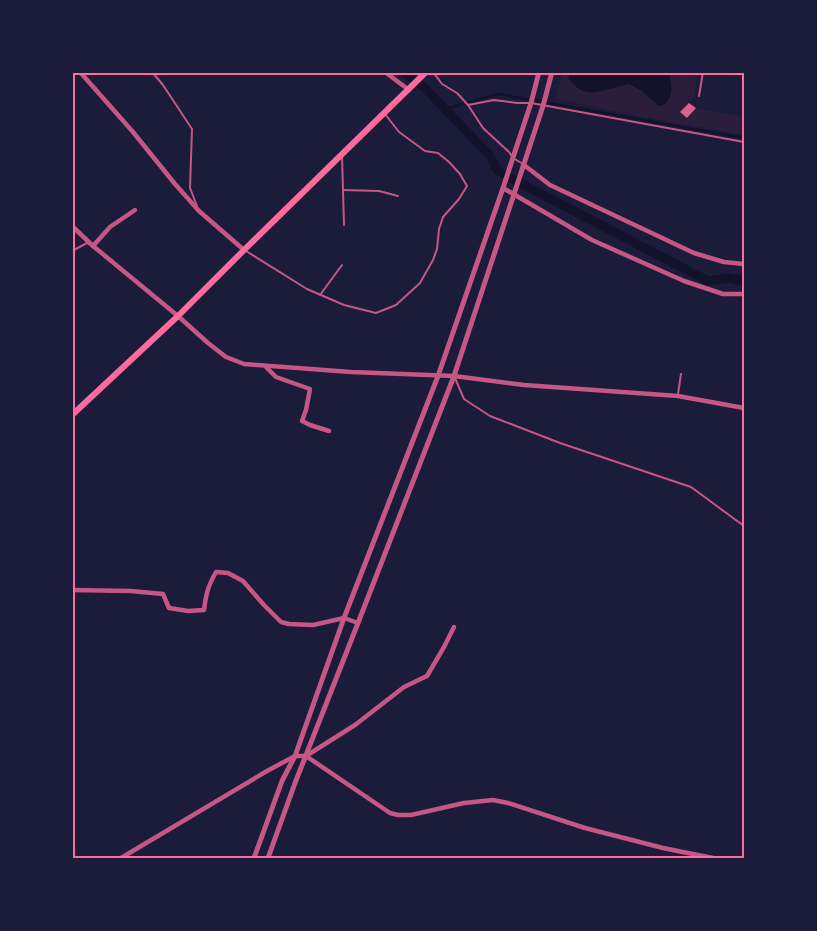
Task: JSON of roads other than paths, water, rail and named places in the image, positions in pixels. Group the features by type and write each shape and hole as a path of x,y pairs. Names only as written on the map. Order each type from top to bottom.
{"main road":[{"path":"72,415 178,316 342,153 426,73"}],"street":[{"path":"80,72 199,211 244,250"},
{"path":"385,72 409,90"},
{"path":"254,858 282,781 295,756 344,618 438,376 513,158 539,72"},
{"path":"268,858 295,783 454,376 524,165 552,72"},
{"path":"524,165 550,185 694,253 724,262 744,264"},
{"path":"503,188 592,240 684,281 723,294 744,294"},
{"path":"93,246 110,227 135,210"},
{"path":"72,226 208,343 226,357 244,364 351,372 454,376 524,385 678,396 744,408"},
{"path":"266,366 276,377 310,389 302,421 329,432"},
{"path":"72,590 131,591 162,594 169,608 188,611 204,610 209,584 216,572 228,573 242,580 281,622 312,625 344,618 358,623"},
{"path":"121,858 266,771 295,756 306,756 356,725 404,687 427,676 454,627"},
{"path":"306,756 390,813 411,815 464,803 493,800 585,828 663,848 713,858"}],"lane":[{"path":"152,72 163,85 192,129 190,188 199,211"},
{"path":"433,72 442,84 457,93 468,105 483,128 513,158 524,165"},
{"path":"699,96 703,72"},
{"path":"468,105 494,100 531,103 744,142"},
{"path":"244,250 319,295 344,305 376,312 396,305 420,283 437,249 439,229 443,218 467,186 460,174 449,162 438,153 425,151 399,132 384,114"},
{"path":"342,153 344,225"},
{"path":"343,190 379,191 398,196"},
{"path":"72,251 87,243 93,246"},
{"path":"319,295 342,265"},
{"path":"678,396 681,374"},
{"path":"454,376 464,399 490,416 691,487 744,526"}],"waterway":[{"path":"404,72 425,88 490,156 497,170 708,281 729,278 744,281"},
{"path":"445,109 498,94 744,138"}]}
